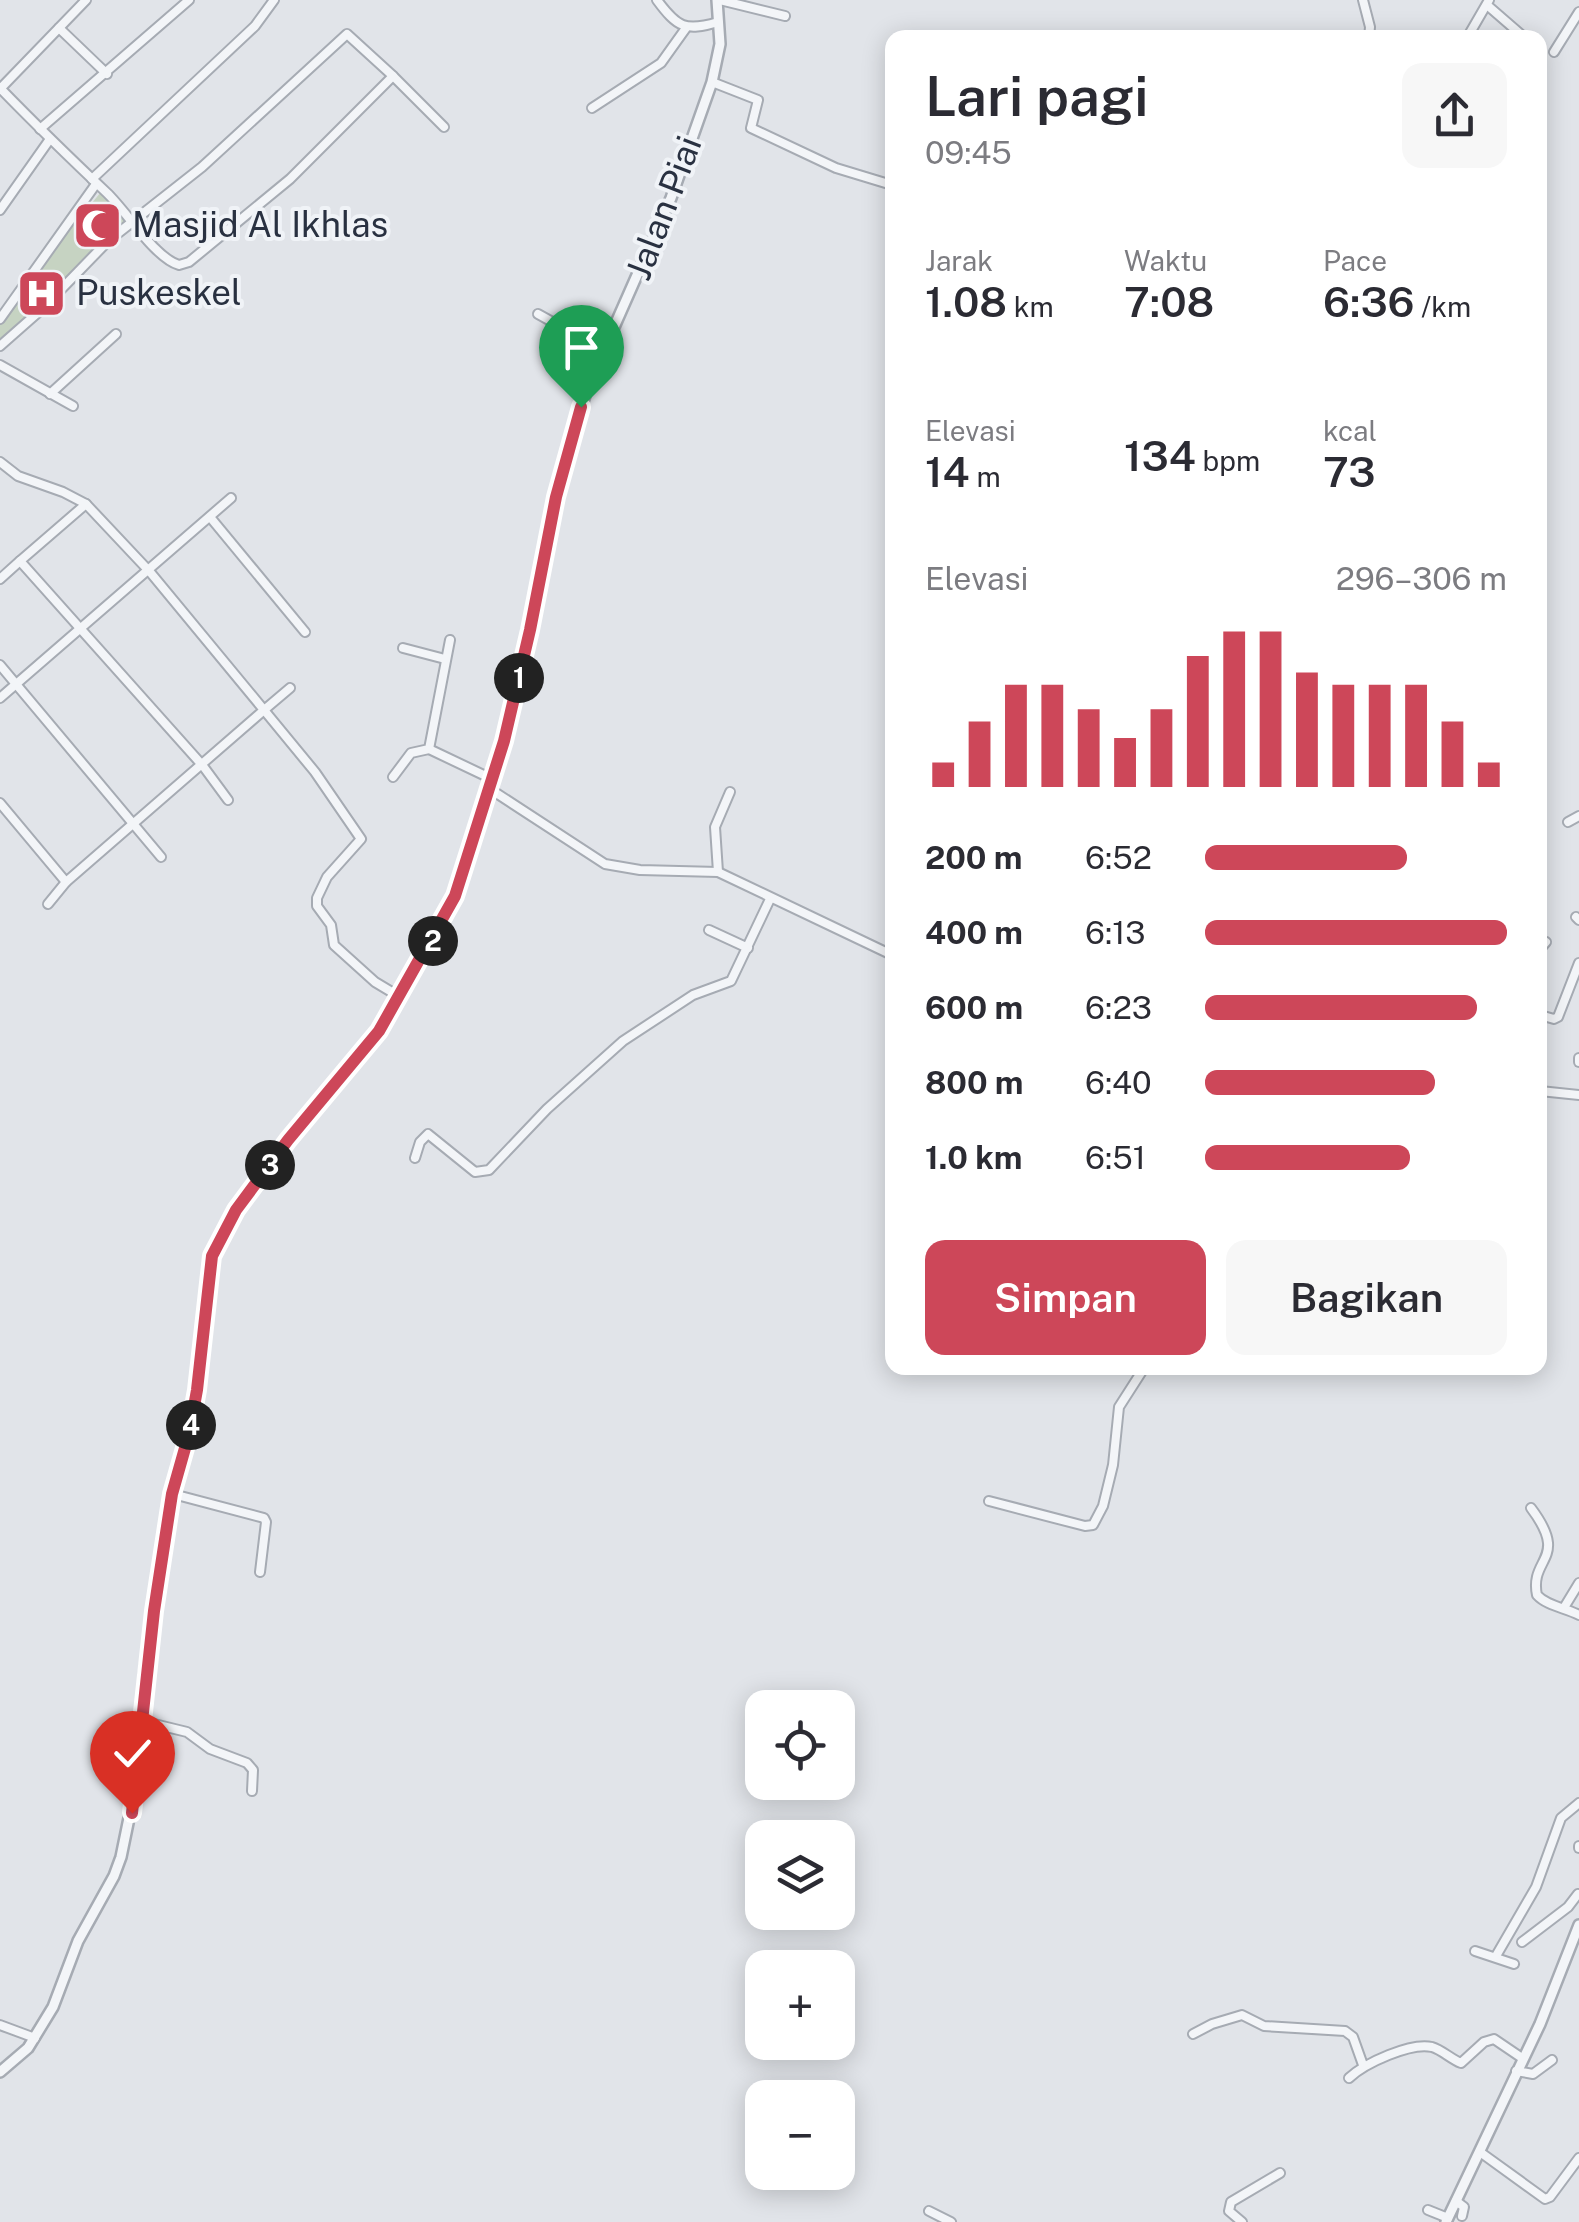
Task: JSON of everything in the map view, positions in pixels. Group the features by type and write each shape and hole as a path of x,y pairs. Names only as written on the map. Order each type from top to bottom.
{"street":[{"path":"86,0 0,88 167,260 179,266 290,180 393,76"},
{"path":"40,129 188,0"},
{"path":"0,318 94,182 255,26 274,0"},
{"path":"656,0 678,26 718,22"},
{"path":"719,0 785,16"},
{"name":"Jalan Piai","path":"0,2072 15,2062 35,2038 60,1993 78,1941 121,1857 132,1813 145,1670 172,1494 189,1434 209,1271 220,1239 236,1210 281,1149 366,1049 400,997 455,896 517,690 569,443 671,198 712,82 720,44 719,0"},
{"path":"1363,0 1370,30"},
{"path":"1471,30 1488,3 1517,30"},
{"path":"1554,52 1579,12"},
{"path":"59,28 107,74"},
{"path":"592,108 661,64 686,28"},
{"path":"0,346 132,221 230,143 347,34 444,127"},
{"path":"712,82 758,100 752,128 836,168 885,183"},
{"path":"0,210 50,138"},
{"path":"538,314 605,350"},
{"path":"50,394 116,334"},
{"path":"0,364 73,406"},
{"path":"0,462 18,476 86,504 150,572 315,772 362,839 328,877 316,898 316,906 331,925 332,943 376,982 400,997"},
{"path":"0,698 231,498"},
{"path":"0,579 86,504"},
{"path":"210,517 305,632"},
{"path":"20,561 204,766 228,800"},
{"path":"429,749 450,640"},
{"path":"403,648 445,659"},
{"path":"0,665 161,858"},
{"path":"48,904 66,882 290,688"},
{"path":"393,777 411,752 429,749 491,784 605,864 640,870 718,872 885,952"},
{"path":"718,872 715,828 730,792"},
{"path":"0,803 66,882"},
{"path":"1568,822 1579,816"},
{"path":"415,1158 420,1142 430,1134 474,1172 490,1170 610,1050 692,996 730,981 770,899"},
{"path":"709,930 748,948"},
{"path":"1547,1016 1558,1017 1579,963"},
{"path":"1547,1092 1579,1095"},
{"path":"990,1501 1084,1526 1093,1525 1103,1506 1114,1465 1118,1407 1139,1375"},
{"path":"172,1494 264,1518 260,1572"},
{"path":"1530,1508 1544,1526 1548,1540 1548,1556 1536,1580 1538,1595 1545,1602 1564,1606 1579,1615"},
{"path":"1564,1606 1579,1583"},
{"path":"142,1721 187,1732 210,1749 247,1763 253,1770 252,1791"},
{"path":"1496,1956 1536,1887 1561,1818 1579,1803"},
{"path":"1522,1942 1568,1907 1575,1893"},
{"path":"1428,2210 1447,2220 1560,1979 1579,1924"},
{"path":"1475,1951 1514,1964"},
{"path":"1193,2034 1242,2014 1264,2026 1345,2031 1352,2037 1363,2066"},
{"path":"0,2025 35,2038"},
{"path":"1349,2078 1363,2066 1428,2046 1461,2063 1484,2042 1494,2039 1522,2058"},
{"path":"1516,2071 1533,2074 1552,2060"},
{"path":"1480,2152 1545,2199 1579,2158"},
{"path":"1242,2222 1230,2211 1231,2202 1280,2173"},
{"path":"1456,2201 1464,2206 1462,2216"},
{"path":"929,2212 951,2222"}],"green space":[{"path":"101,192 128,219 0,343 0,314"}],"place":[{"name":"Masjid Al Ikhlas","path":"97,225"},
{"name":"Puskeskel","path":"41,293"}],"route":[{"path":"132,1813 145,1670 172,1494 197,1390 212,1256 236,1210 288,1140 379,1031 448,913 504,741 556,497 581,407"}]}
